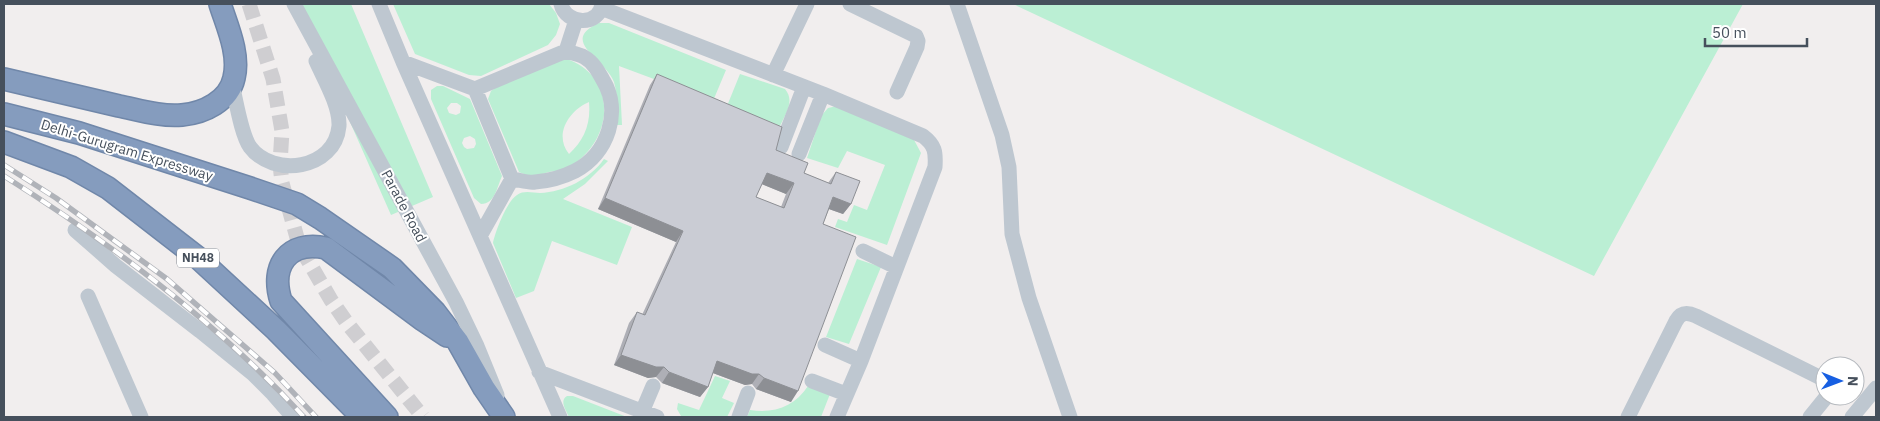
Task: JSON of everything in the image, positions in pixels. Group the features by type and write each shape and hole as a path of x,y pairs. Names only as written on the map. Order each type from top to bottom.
{"highway":[{"path":"4,79 149,112 181,116 204,110 214,106 227,93 235,76 234,55 220,4"},
{"name":"Delhi-Gurugram Expressway","path":"4,114 79,133 297,204 392,268 435,312 458,342 502,415"},
{"name":"NH48","path":"4,142 71,166 108,188 197,257 276,330 362,417"},
{"path":"387,417 281,301 277,289 278,271 290,253 305,247 316,246 326,248 423,320 458,342"}],"street":[{"path":"232,84 246,140 250,147 262,157 279,164 302,165 318,159 331,146 337,135 339,125 337,113 294,4"},
{"name":"Parade Road","path":"294,4 456,302 490,376 502,415"},
{"path":"379,4 560,417"},
{"path":"561,4 566,14 582,21 594,17 602,6 823,94 923,136 932,142 936,153 934,166 861,361 836,417"},
{"path":"773,75 807,4"},
{"path":"850,4 916,36 918,41 917,47 897,92"},
{"path":"957,4 1002,135 1009,167 1012,234 1029,298 1070,417"},
{"path":"566,51 576,20"},
{"path":"403,62 475,89 566,51 583,56 596,68 608,88 613,111 608,134 596,155 576,170 552,180 532,182 512,179"},
{"path":"781,147 804,87"},
{"path":"475,89 512,179"},
{"path":"799,154 823,94"},
{"path":"480,236 512,179"},
{"path":"75,230 116,266 200,330 252,374 293,417"},
{"path":"863,251 896,267"},
{"path":"88,296 141,417"},
{"path":"1628,417 1676,321 1679,316 1684,314 1690,313 1815,375"},
{"path":"825,345 861,361"},
{"path":"539,372 657,417"},
{"path":"812,380 846,394"},
{"path":"642,412 653,386"},
{"path":"1865,395 1876,388"},
{"path":"739,417 748,393"},
{"path":"1810,417 1819,406"}],"green space":[{"path":"298,4 351,4 433,197 391,215"},
{"path":"393,4 549,4 556,13 560,24 556,35 548,45 481,76 469,75 415,54"},
{"path":"1013,4 1743,4 1594,276"},
{"path":"599,23 609,23 726,70 713,101 619,66 622,125 617,125 617,98 614,82 584,44 583,37 588,30"},
{"path":"564,58 582,66 594,78 602,92 604,108 602,124 596,140 586,154 571,166 534,176 519,172 488,99 491,91","holes":["589,102 588,124 585,131 579,143 569,154 564,146 563,139 563,131 566,124 576,111"]},
{"path":"740,74 785,89 788,94 789,103 780,126 727,106"},
{"path":"437,86 443,86 470,99 502,176 495,194 486,203 481,204 474,198 431,99 431,90","holes":["451,103 457,103 461,106 460,113 456,115 449,113 447,108","470,136 475,139 476,144 474,148 467,149 462,143 464,138"]},
{"path":"837,106 913,138 921,153 887,245 835,227 838,219 847,222 854,205 867,210 885,165 847,151 838,168 807,158 821,116 828,108"},
{"path":"604,159 608,161 585,184 563,199 632,227 617,265 552,241 534,291 516,298 493,243 509,203 517,195 523,193 549,192 576,183 591,173"},
{"path":"857,259 881,267 849,344 826,337"},
{"path":"715,376 730,381 722,398 734,403 727,417 681,416 677,409 678,403 699,410"},
{"path":"808,386 830,394 821,417 747,417 750,410 767,411 783,407 797,399"},
{"path":"567,396 573,396 627,417 569,417 563,403"}],"building":[{"path":"657,74 782,127 776,150 808,163 804,173 831,184 836,172 860,181 851,204 833,197 823,224 856,237 798,391 764,378 759,374 752,374 717,361 708,387 669,372 664,367 656,367 621,355 637,312 645,315 683,231 605,198","holes":["767,173 794,183 784,208 756,197"]}],"tunnel":[{"path":"249,4 273,79 282,131 280,164 282,183 299,245 331,300 347,323 423,417"}],"railway":[{"path":"4,165 56,198 167,279 275,373 316,417"},
{"path":"4,176 124,257 200,317 271,382 304,417"}]}
